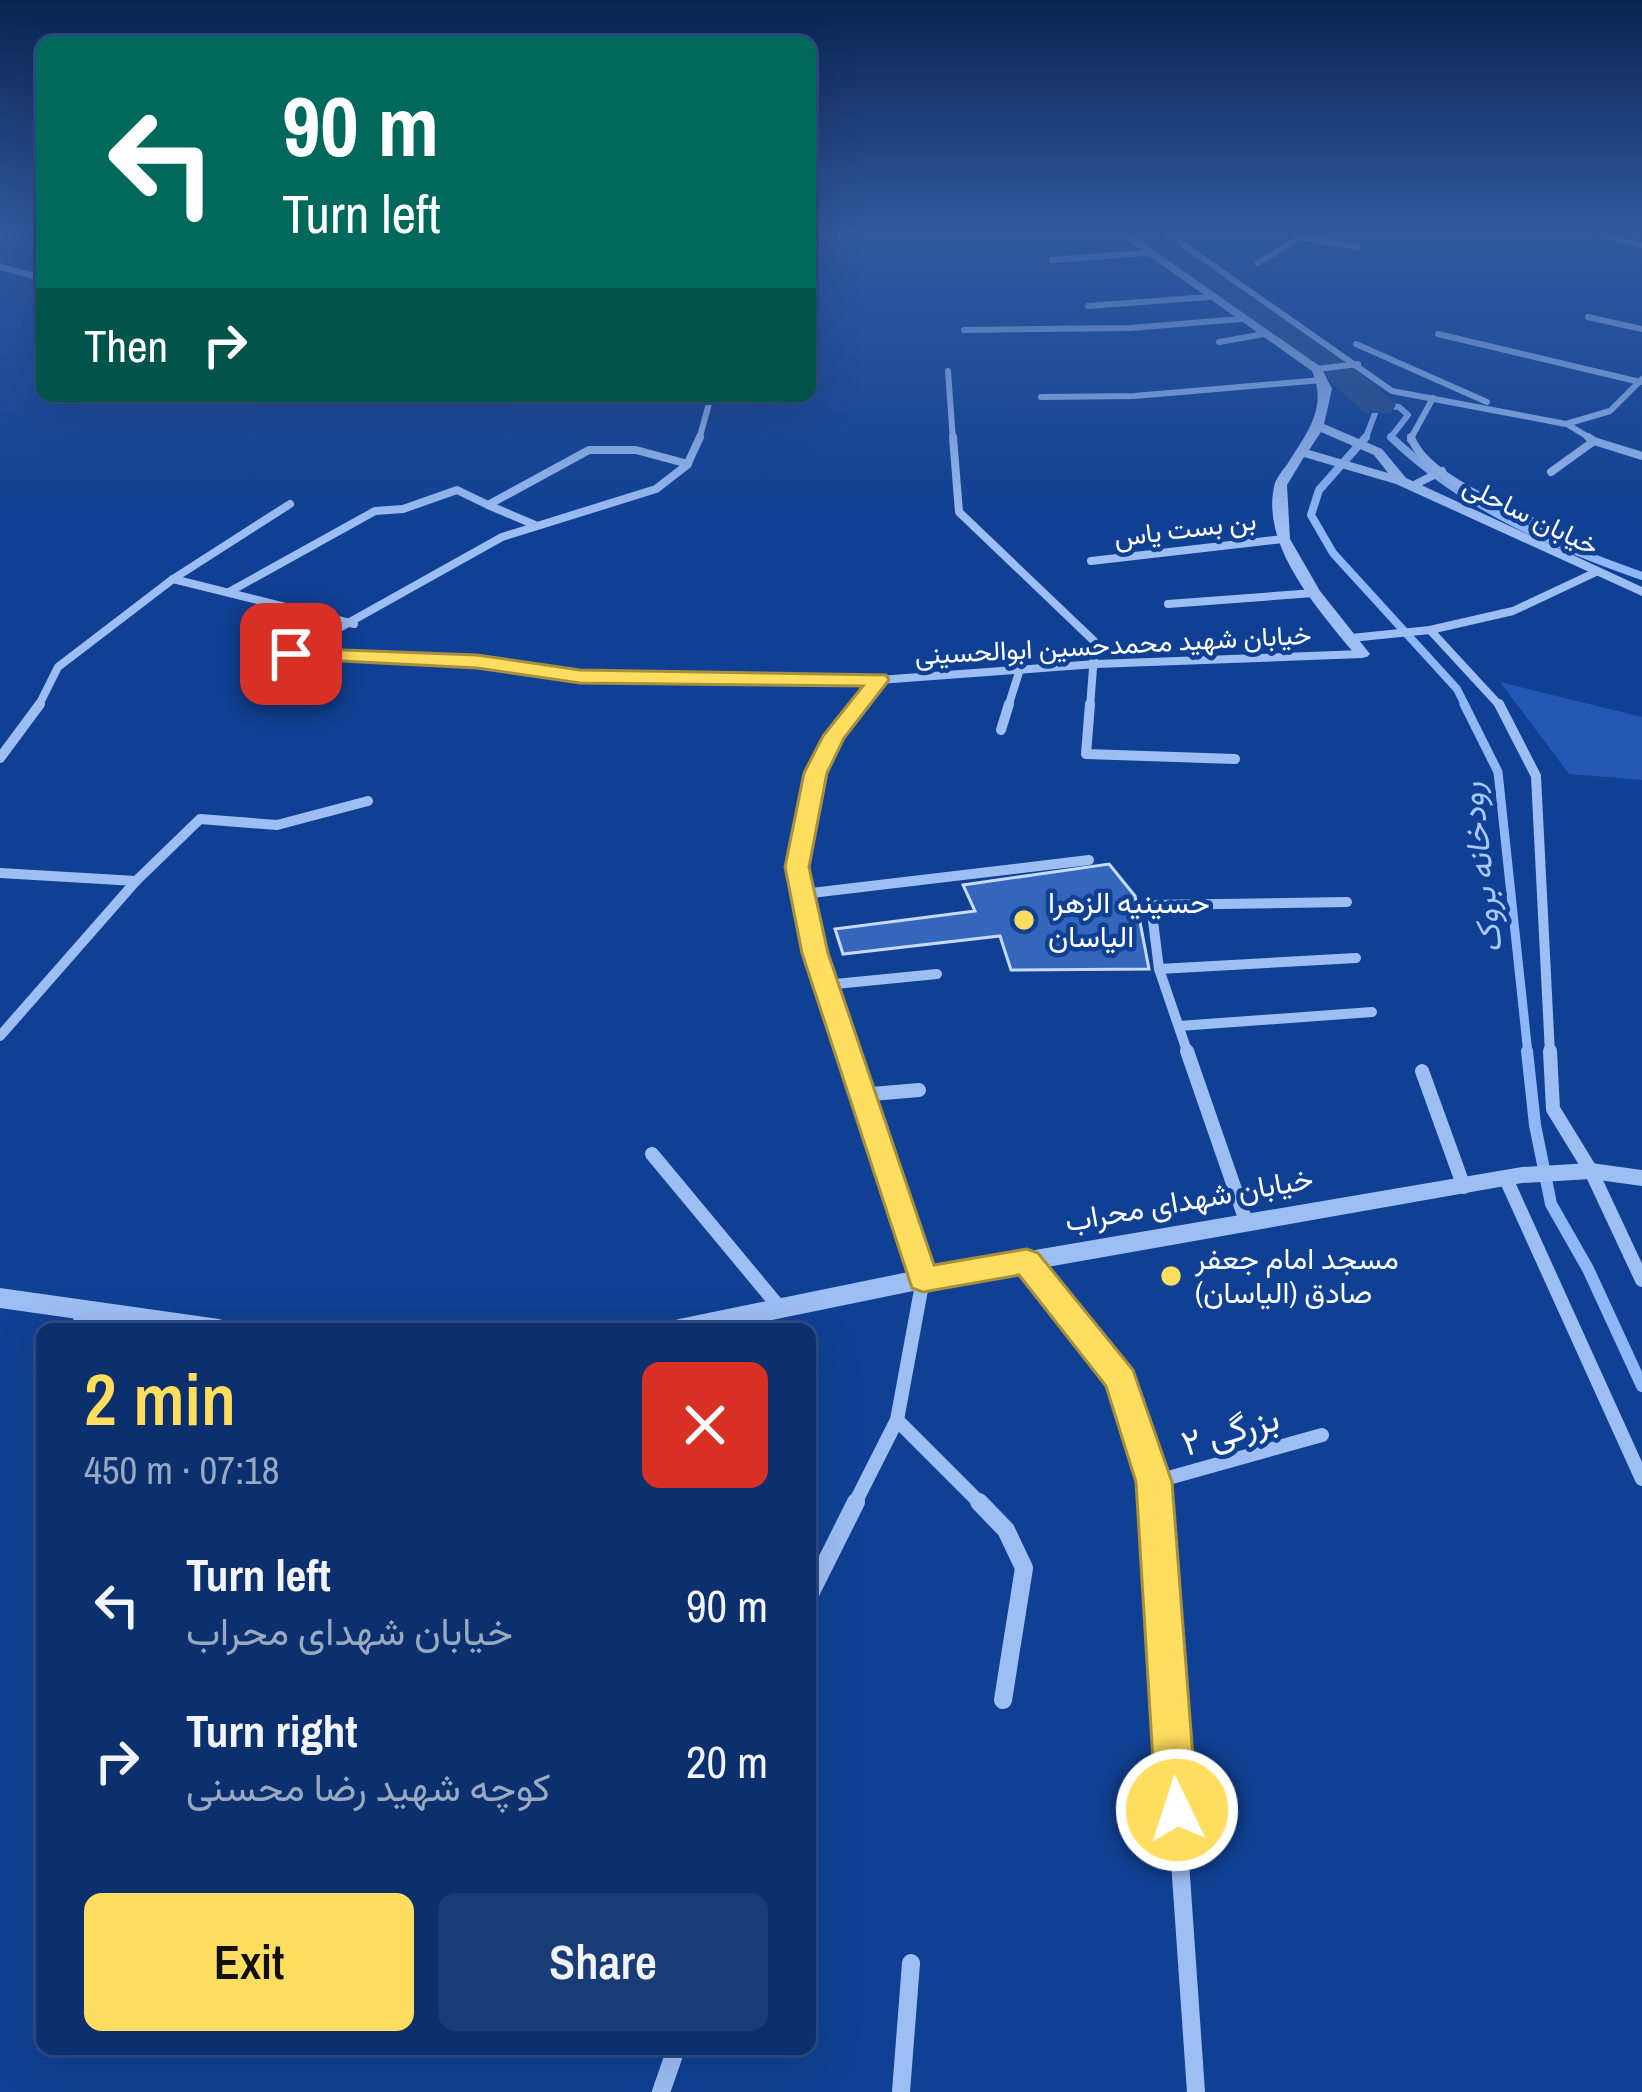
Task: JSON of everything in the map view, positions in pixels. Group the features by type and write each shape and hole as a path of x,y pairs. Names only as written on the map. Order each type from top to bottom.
{"street":[{"path":"1260,332 1323,372 1326,389 1318,426 1280,485 1283,538 1314,593 1362,654"},
{"path":"1308,332 1392,391 1566,424 1594,441 1642,456"},
{"path":"1220,342 1264,334"},
{"path":"1438,334 1641,380 1622,407 1591,421 1566,424"},
{"path":"1356,344 1499,408"},
{"path":"1041,397 1203,392 1355,364"},
{"path":"948,371 958,512 1096,642 1086,754 1235,759"},
{"path":"1432,398 1410,440 1416,451 1442,471 1555,532"},
{"path":"173,579 355,625 432,572 535,525 611,506 670,478 688,464 709,402"},
{"name":"خیابان ساحلی","path":"1318,426 1378,452 1406,483"},
{"path":"1551,472 1594,441"},
{"path":"488,505 589,449 636,450 688,464"},
{"name":"خیابان ساحلی","path":"1304,453 1406,483 1642,592"},
{"path":"1406,483 1442,471"},
{"path":"229,592 375,511 403,508 457,490 535,525"},
{"path":"0,758 45,697 58,667 173,579 290,504"},
{"name":"بن بست یاس","path":"1091,561 1283,538"},
{"path":"1351,638 1430,630 1513,611 1594,573"},
{"path":"1168,604 1314,593"},
{"name":"خیابان شهید محمدحسین ابوالحسینی","path":"355,625 291,654 477,662 580,676 879,680 1096,664 1362,654"},
{"path":"1430,630 1498,702 1536,776 1553,1109 1642,1280"},
{"path":"1000,730 1019,669"},
{"path":"816,1582 898,1420 923,1279 825,985 797,867 815,773 834,736 879,680"},
{"path":"0,1036 136,881 200,819 277,825 368,801"},
{"path":"802,894 1089,860"},
{"path":"0,873 136,881"},
{"path":"1247,1224 1159,969 1151,905 1347,902"},
{"path":"1159,969 1356,958"},
{"path":"825,985 937,974"},
{"path":"1179,1026 1372,1012"},
{"path":"1421,1071 1464,1187"},
{"path":"860,1095 919,1090"},
{"path":"652,1154 780,1308"},
{"name":"خیابان شهدای محراب","path":"708,1323 923,1279 1514,1177 1584,1171 1642,1178"},
{"path":"1514,1177 1642,1479"},
{"path":"1027,1262 1121,1380 1154,1482 1196,2092"},
{"path":"0,1298 81,1319 136,1323"},
{"path":"898,1420 1006,1530 1024,1568 1004,1700"},
{"name":"بزرگی ۲","path":"1154,1482 1322,1435"},
{"path":"901,2092 911,1963"},
{"path":"661,2092 674,2055"}],"shaded area":[{"path":"1500,682 1642,717 1642,780 1569,774"}],"building":[{"name":"حسینیه الزهرا الیاسان","path":"1109,864 1135,896 1149,969 1011,970 1000,936 843,954 835,929 975,911 963,885"}],"waterway":[{"path":"1286,332 1378,405"},
{"path":"1365,440 1378,405 1399,407 1408,415 1391,437"},
{"name":"رودخانه بروک","path":"1366,437 1319,490 1311,515 1333,553 1457,689 1466,707"},
{"path":"1391,437 1395,440"},
{"path":"1391,437 1447,483 1509,520 1642,576"},
{"name":"رودخانه بروک","path":"1464,704 1498,772 1528,1054"},
{"name":"رودخانه بروک","path":"1527,1051 1551,1204 1588,1269 1642,1386"}],"place":[{"name":"حسینیه الزهرا الیاسان","path":"1024,920"},
{"name":"مسجد امام جعفر صادق (الیاسان)","path":"1171,1276"}],"route":[{"path":"291,654 477,662 580,676 879,680 834,736 815,773 797,867 815,953 923,1279 1027,1262 1121,1380 1154,1482 1177,1810"}]}
